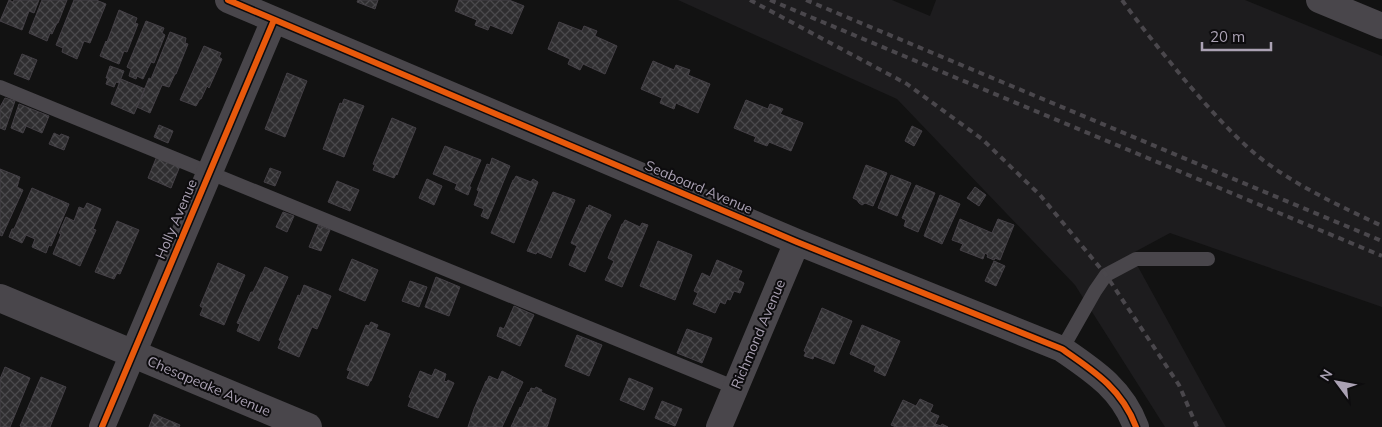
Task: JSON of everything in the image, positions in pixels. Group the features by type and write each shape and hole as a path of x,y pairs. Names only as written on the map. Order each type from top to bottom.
{"street":[{"name":"Seaboard Avenue","path":"228,0 797,242 1062,349 1098,374 1125,403 1136,427"},
{"path":"1319,0 1382,26"},
{"name":"Holly Avenue","path":"102,427 274,20"},
{"name":"Richmond Avenue","path":"719,427 797,242"},
{"name":"Chesapeake Avenue","path":"0,298 308,427"}],"lane":[{"path":"0,87 736,388"},
{"path":"1062,349 1094,291 1106,275 1136,260 1208,259"}],"shaded area":[{"path":"678,0 892,0 930,16 936,0 1245,0 1382,56 1382,307 1170,233 1131,254 1226,427 1165,427 1075,285 897,99"}],"building":[{"path":"9,0 13,2 14,0 39,0 34,13 29,11 22,30 0,21"},
{"path":"42,0 67,0 58,23 52,34 50,33 47,41 29,33"},
{"path":"74,0 96,0 106,4 90,43 84,41 77,59 62,52 63,48 56,45"},
{"path":"358,0 378,0 375,9 357,2"},
{"path":"459,0 509,0 524,6 512,34 490,25 488,30 475,25 477,20 455,11"},
{"path":"119,10 137,18 135,23 138,24 127,52 124,51 119,64 100,56"},
{"path":"146,21 164,28 162,33 165,35 154,63 151,62 143,79 137,76 136,79 129,76 131,69 127,67"},
{"path":"559,22 582,31 584,26 597,31 595,36 617,46 605,74 583,64 580,70 568,64 570,59 548,49"},
{"path":"170,32 186,38 185,43 188,44 169,87 162,85 150,113 137,107 149,78 151,79"},
{"path":"204,46 221,53 219,57 222,59 209,88 207,86 196,106 180,100"},
{"path":"22,54 37,60 29,80 14,74"},
{"path":"653,61 674,70 676,65 690,70 688,75 710,84 698,113 676,103 674,109 660,103 662,98 641,89"},
{"path":"110,66 124,71 119,83 116,82 114,87 106,84"},
{"path":"287,73 307,81 285,137 265,129"},
{"path":"121,79 145,89 134,114 111,104"},
{"path":"5,98 15,101 5,130 0,128 0,107"},
{"path":"344,99 364,106 344,157 323,149 340,103 342,104"},
{"path":"746,100 768,109 770,104 783,109 780,114 803,123 791,151 769,142 767,146 754,141 756,137 734,128"},
{"path":"19,104 49,116 42,133 26,126 23,133 11,128"},
{"path":"392,118 416,128 397,175 394,178 373,170 375,165 373,164"},
{"path":"159,125 173,131 168,143 154,137"},
{"path":"912,126 922,131 914,146 905,141"},
{"path":"54,133 69,137 64,150 49,144"},
{"path":"445,146 481,160 469,187 471,187 468,195 455,189 457,184 433,174"},
{"path":"157,156 180,166 171,188 148,178"},
{"path":"492,158 510,166 488,219 481,216 484,209 474,205 479,191 477,190 487,164 490,165"},
{"path":"866,165 887,173 873,206 865,203 862,205 853,198"},
{"path":"270,168 281,172 275,186 264,182"},
{"path":"0,169 20,177 17,187 23,190 2,236 0,235"},
{"path":"891,175 911,183 897,216 878,208"},
{"path":"516,176 531,182 533,179 538,182 514,243 491,233"},
{"path":"427,179 442,186 434,205 419,198"},
{"path":"337,181 359,190 350,211 328,202"},
{"path":"916,185 935,193 918,232 904,226 906,220 902,218"},
{"path":"975,187 986,195 979,206 967,198"},
{"path":"32,188 69,204 51,246 49,245 46,253 32,247 35,239 26,235 22,243 9,237"},
{"path":"553,192 575,200 551,258 537,252 536,254 527,251"},
{"path":"940,195 960,204 942,244 924,236"},
{"path":"87,203 101,209 93,229 96,230 80,266 53,254 66,217 74,221 79,207 84,209"},
{"path":"589,205 611,215 585,272 569,265 577,246 571,243"},
{"path":"283,212 294,216 287,232 276,227"},
{"path":"960,219 992,233 998,219 1014,225 1000,260 987,257 988,255 985,253 983,259 960,250 963,244 952,240"},
{"path":"625,220 640,227 642,223 648,225 622,287 605,280 614,261 608,258"},
{"path":"117,221 139,230 120,274 117,273 114,279 95,272"},
{"path":"318,225 330,230 321,251 309,247"},
{"path":"658,241 692,255 675,300 640,286"},
{"path":"352,259 378,270 365,301 339,290"},
{"path":"717,260 742,271 738,280 744,283 740,293 734,291 730,300 727,299 725,304 720,302 715,313 693,304 698,293 694,291 702,273 710,277"},
{"path":"994,261 1005,266 996,286 985,281"},
{"path":"218,263 245,275 224,325 200,315 203,308 200,306"},
{"path":"265,267 288,277 259,341 237,331 240,324 237,323"},
{"path":"436,277 460,287 449,316 425,307"},
{"path":"410,281 427,287 419,307 402,301"},
{"path":"304,285 331,296 317,329 312,327 299,357 278,348 281,341 279,340"},
{"path":"514,306 534,315 520,346 497,336 500,327 504,329"},
{"path":"822,308 852,321 834,364 814,356 813,359 804,356 806,352 804,351"},
{"path":"371,322 378,325 376,329 390,334 368,386 347,378 350,371 347,370 366,325 369,326"},
{"path":"862,325 900,341 885,376 874,371 876,366 850,354"},
{"path":"687,329 712,338 702,363 677,353"},
{"path":"577,335 602,345 589,376 565,366"},
{"path":"5,367 30,378 10,427 0,427 0,379"},
{"path":"435,369 446,374 444,381 447,382 448,380 454,383 438,418 408,406 411,398 409,397 420,371 432,376"},
{"path":"502,371 523,382 502,427 468,427 489,376 498,380"},
{"path":"41,377 66,387 50,427 22,427 20,426"},
{"path":"629,378 653,388 644,410 620,400"},
{"path":"536,387 542,390 541,392 556,399 547,427 511,427 528,392 531,388 535,389"},
{"path":"920,399 933,405 930,412 939,416 935,424 941,426 942,424 948,427 896,427 891,425 903,400 916,406"},
{"path":"662,401 682,409 675,426 655,418"},
{"path":"154,414 180,425 179,427 149,427"}],"railway":[{"path":"750,0 907,84 982,139 1040,195 1106,275 1179,385 1197,427"},
{"path":"770,0 1382,256"},
{"path":"806,0 1382,241"},
{"path":"1122,0 1183,78 1239,139 1259,157 1303,186 1382,226"}],"cycle path":[{"path":"228,0 797,242 1062,349 1096,373 1115,391 1136,427"},
{"path":"102,427 274,20"}]}
